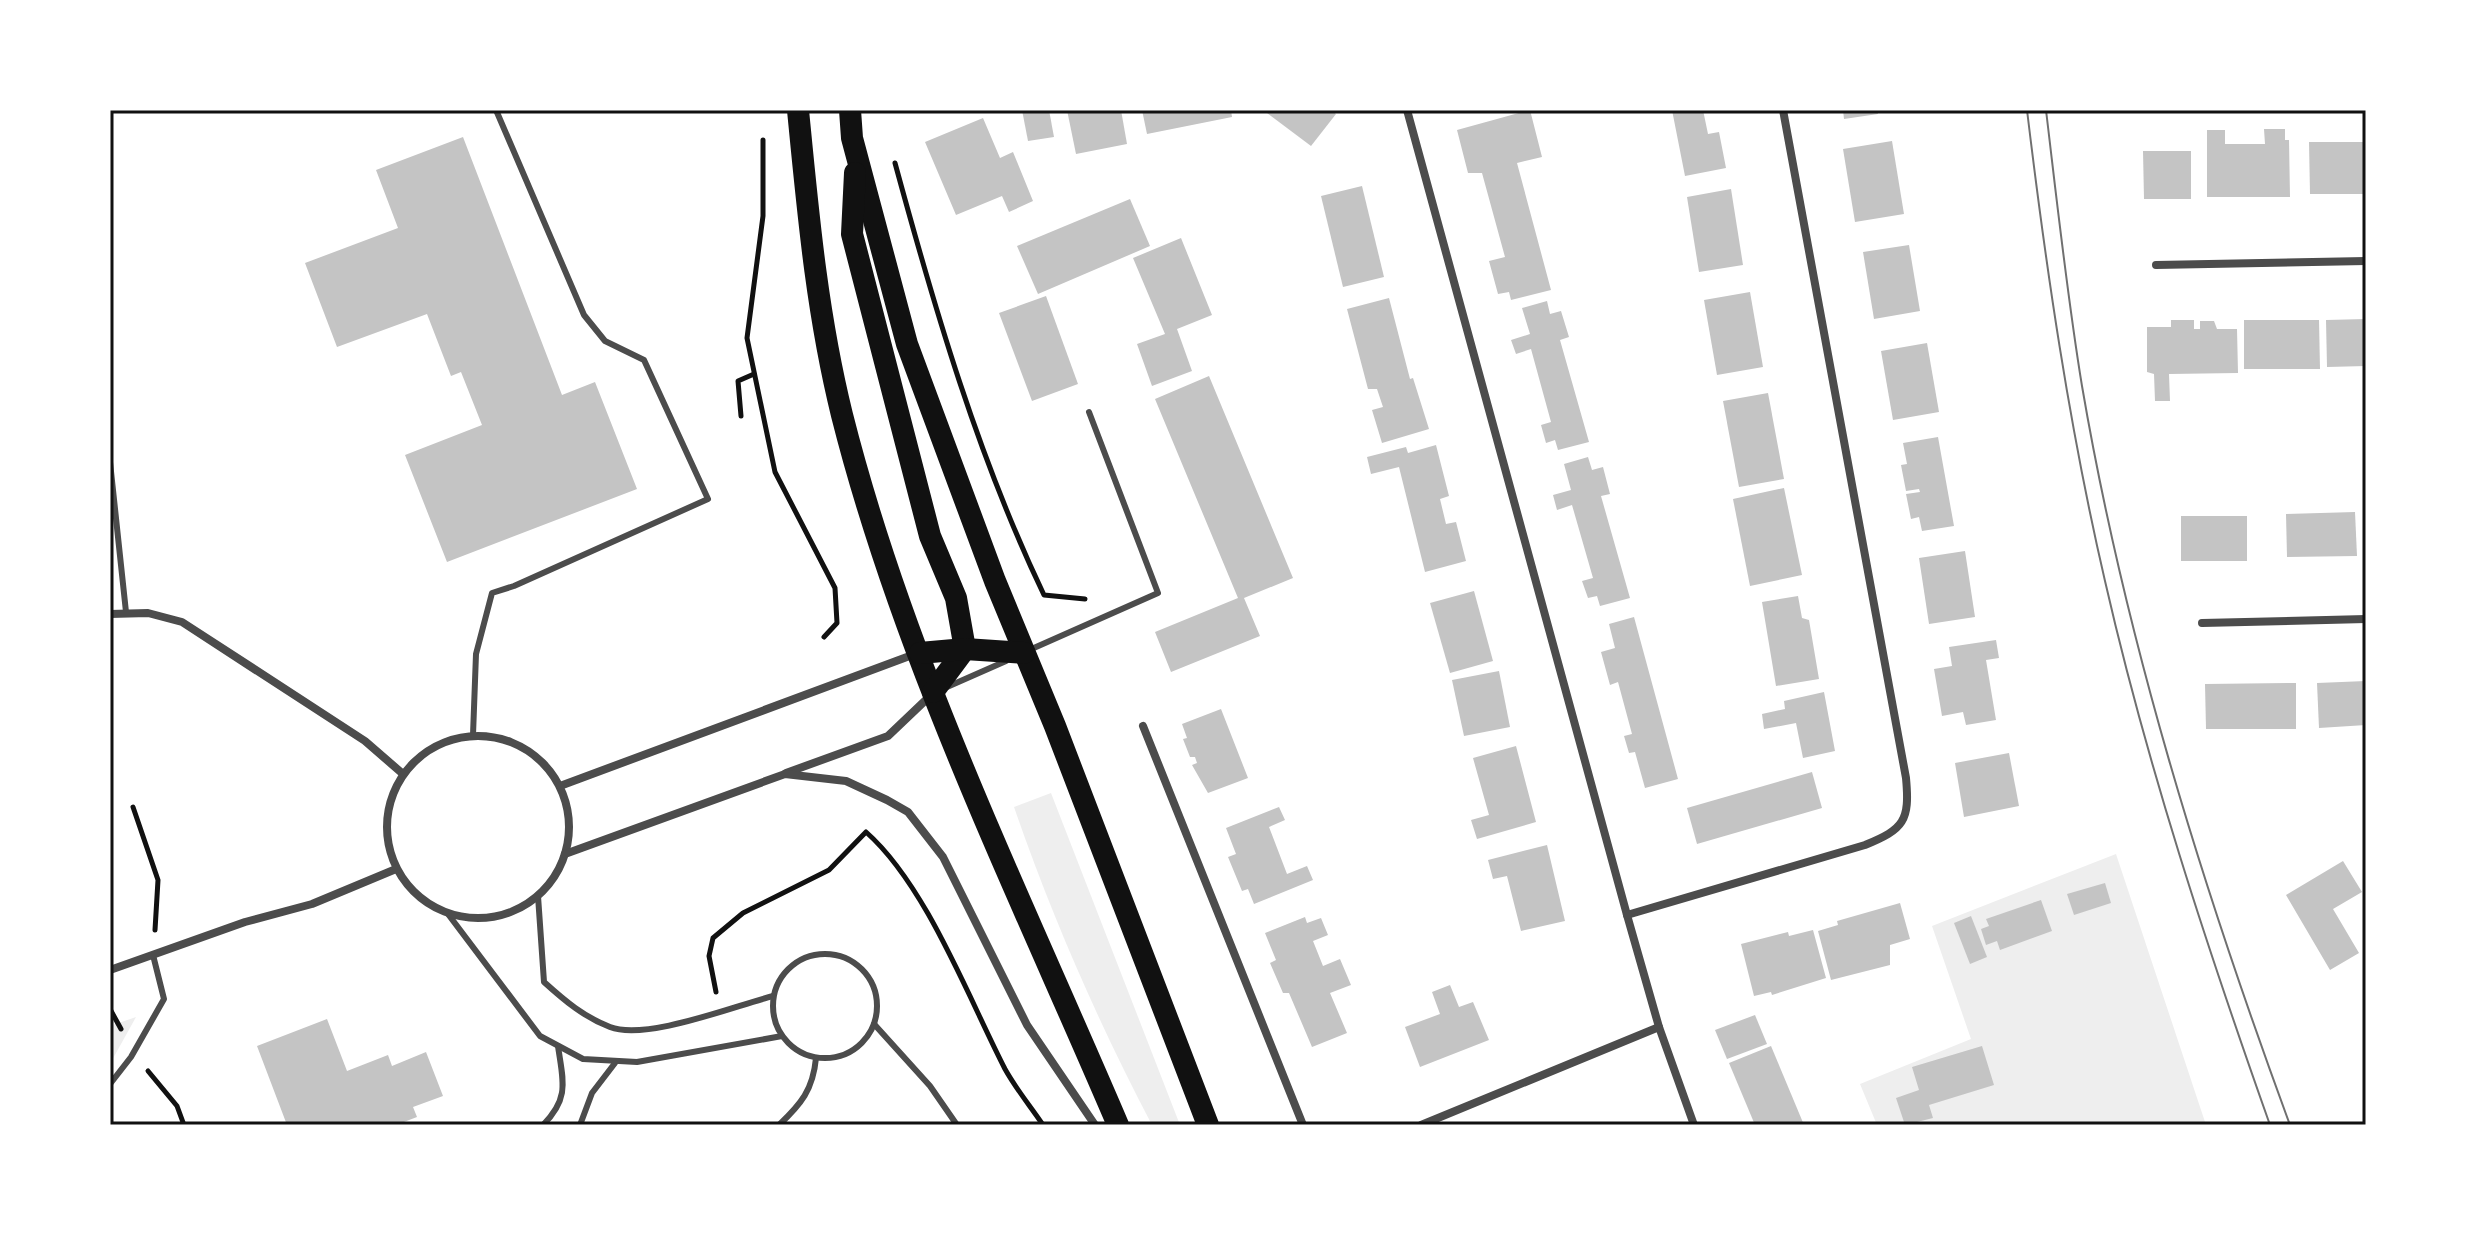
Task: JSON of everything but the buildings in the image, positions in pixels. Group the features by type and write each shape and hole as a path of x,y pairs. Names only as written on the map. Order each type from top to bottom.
{"highway":[{"path":"798,110 813,266 842,416 890,573 933,692 1118,1125"},
{"path":"850,110 856,156 907,344 1208,1125"},
{"path":"856,156 852,234 930,536 956,598 965,649 933,692"},
{"path":"920,653 965,649 1024,653"}],"street":[{"path":"1407,110 1627,915 1659,1027 1694,1125"},
{"path":"1627,915 1865,845 1897,830 1906,813 1906,778 1783,110"},
{"path":"2156,265 2366,261"},
{"path":"110,614 126,612 182,622 365,741 403,774"},
{"path":"2202,623 2366,619"},
{"path":"560,786 920,653"},
{"path":"565,854 888,736 933,692"},
{"path":"1143,726 1303,1125"},
{"path":"473,735 500,738 524,748 544,765 560,786 568,819 565,854 555,877 538,896 511,912 480,918 448,914 427,903 396,869 388,845 386,820 391,796 403,774 422,754 446,741 473,735"},
{"path":"785,774 846,781 908,812 943,857 1027,1025 1095,1125"},
{"path":"110,970 324,900 396,869"},
{"path":"1421,1125 1659,1027"}],"lane":[{"path":"473,735 476,654 492,593 708,499 644,360 605,341 584,315 496,110"},
{"path":"933,692 1158,593 1089,412"},
{"path":"110,462 126,612"},
{"path":"538,896 544,982 575,1010 614,1029 660,1029 773,996"},
{"path":"448,914 540,1036 583,1059 615,1063 661,1059 751,1039 782,1036"},
{"path":"110,1084 131,1057 164,999 153,955"},
{"path":"813,955 834,955 854,962 868,976 877,996 874,1024 855,1049 834,1058 816,1058 796,1050 782,1036 775,1023 773,996 781,977 794,963 813,955"},
{"path":"874,1024 930,1086 957,1125"},
{"path":"543,1125 556,1112 564,1096 558,1046"},
{"path":"779,1125 804,1101 814,1081 816,1058"},
{"path":"580,1125 592,1093 615,1063"}],"path":[{"path":"763,140 763,216 747,338 775,472 835,588 837,623 824,637"},
{"path":"895,163 936,314 1018,541 1044,595 1088,600"},
{"path":"741,416 738,381 754,374"},
{"path":"133,807 158,880 153,955"},
{"path":"721,1009 709,956 713,938 743,913 829,870 866,832 890,853 956,967 1007,1072 1043,1125"}],"shaded area":[{"path":"1051,793 1180,1125 1152,1125 1095,1008 1044,889 1014,807"},
{"path":"2116,854 2206,1125 1877,1125 1860,1084 1971,1039 1932,926"},
{"path":"136,1017 111,1062 110,1063 110,1026"}],"tram line":[{"path":"2027,110 2060,347 2080,464 2105,581 2140,719 2180,855 2270,1125"},
{"path":"2046,110 2082,386 2120,574 2197,853 2290,1125"}]}
